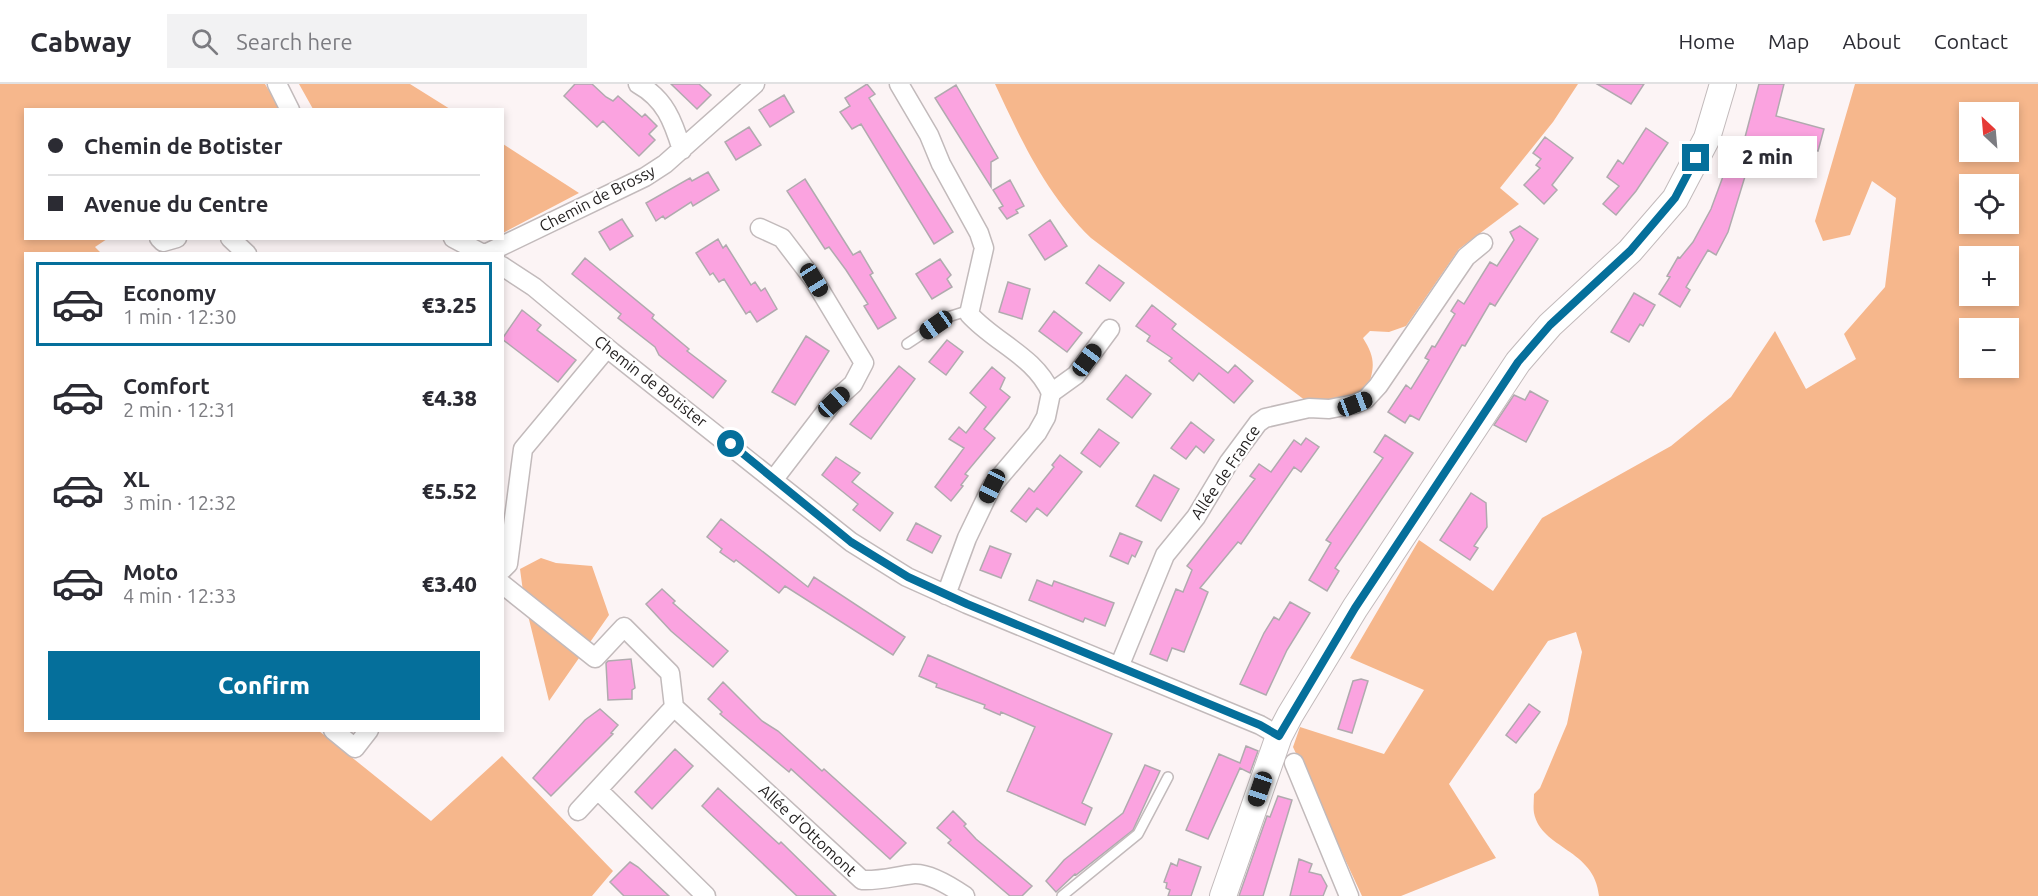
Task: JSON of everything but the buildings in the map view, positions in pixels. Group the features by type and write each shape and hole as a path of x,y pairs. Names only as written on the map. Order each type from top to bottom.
{"street":[{"path":"277,84 289,108"},
{"path":"638,84 657,96 665,107 673,120 682,150"},
{"name":"Chemin de Brossy","path":"488,252 645,177 682,150 755,84"},
{"path":"899,84 929,135 941,164 980,232 984,248 969,314 980,326 1038,371 1051,393 1046,417 1037,433 992,486 967,538 946,595"},
{"path":"1223,896 1279,736 1355,608 1518,362 1550,325 1630,251 1675,198 1707,138 1723,84"},
{"path":"760,228 782,238 814,280 864,363 854,384 834,402 774,478"},
{"path":"232,240 245,252"},
{"path":"457,240 480,252"},
{"name":"Allée de France","path":"1119,667 1165,555 1196,517 1228,462 1257,423 1265,418 1309,408 1329,409 1366,399 1378,387 1466,257 1483,243"},
{"name":"Chemin de Botister","path":"504,267 534,287 851,542 908,577 946,595 1260,725 1279,736"},
{"path":"1051,393 1076,375 1110,329"},
{"path":"504,568 508,564 523,449 607,348"},
{"path":"504,586 595,658 624,627 670,673 674,707 578,812"},
{"name":"Allée d'Ottomont","path":"674,707 862,880 875,881 917,874 932,878 965,896"},
{"path":"335,732 355,748 367,732"},
{"path":"1294,763 1349,896"},
{"path":"598,790 706,896"}],"lane":[{"path":"907,344 948,317 970,310"},
{"path":"1062,896 1138,834 1168,777"}],"shaded area":[{"path":"0,84 265,84 279,108 24,108 24,240 106,240 95,247 100,252 24,252 24,732 320,732 431,821 502,756 613,871 592,896 0,896"},
{"path":"299,84 410,84 448,108 312,108"},
{"path":"995,84 1578,84 1553,122 1500,188 1519,204 1459,249 1406,326 1389,332 1370,331 1363,338 1373,362 1368,387 1346,399 1306,401 1091,238 1061,203 1036,166"},
{"path":"1855,84 2038,84 2038,896 1599,896 1595,880 1588,868 1547,835 1539,825 1534,813 1534,794 1540,788 1567,724 1582,652 1576,632 1548,641 1449,784 1496,858 1401,896 1362,896 1293,747 1300,727 1384,754 1424,690 1350,658 1419,540 1493,591 1542,518 1671,446 1731,397 1775,331 1806,389 1856,359 1844,334 1885,287 1896,198 1872,181 1850,235 1823,241 1815,221"},
{"path":"504,145 579,193 504,232"},
{"path":"541,558 556,563 592,566 609,615 549,701 524,599 520,569"}],"route":[{"path":"731,444 851,542 908,577 967,604 1260,725 1279,736 1355,608 1518,362 1550,325 1630,251 1675,198 1696,158"}]}
